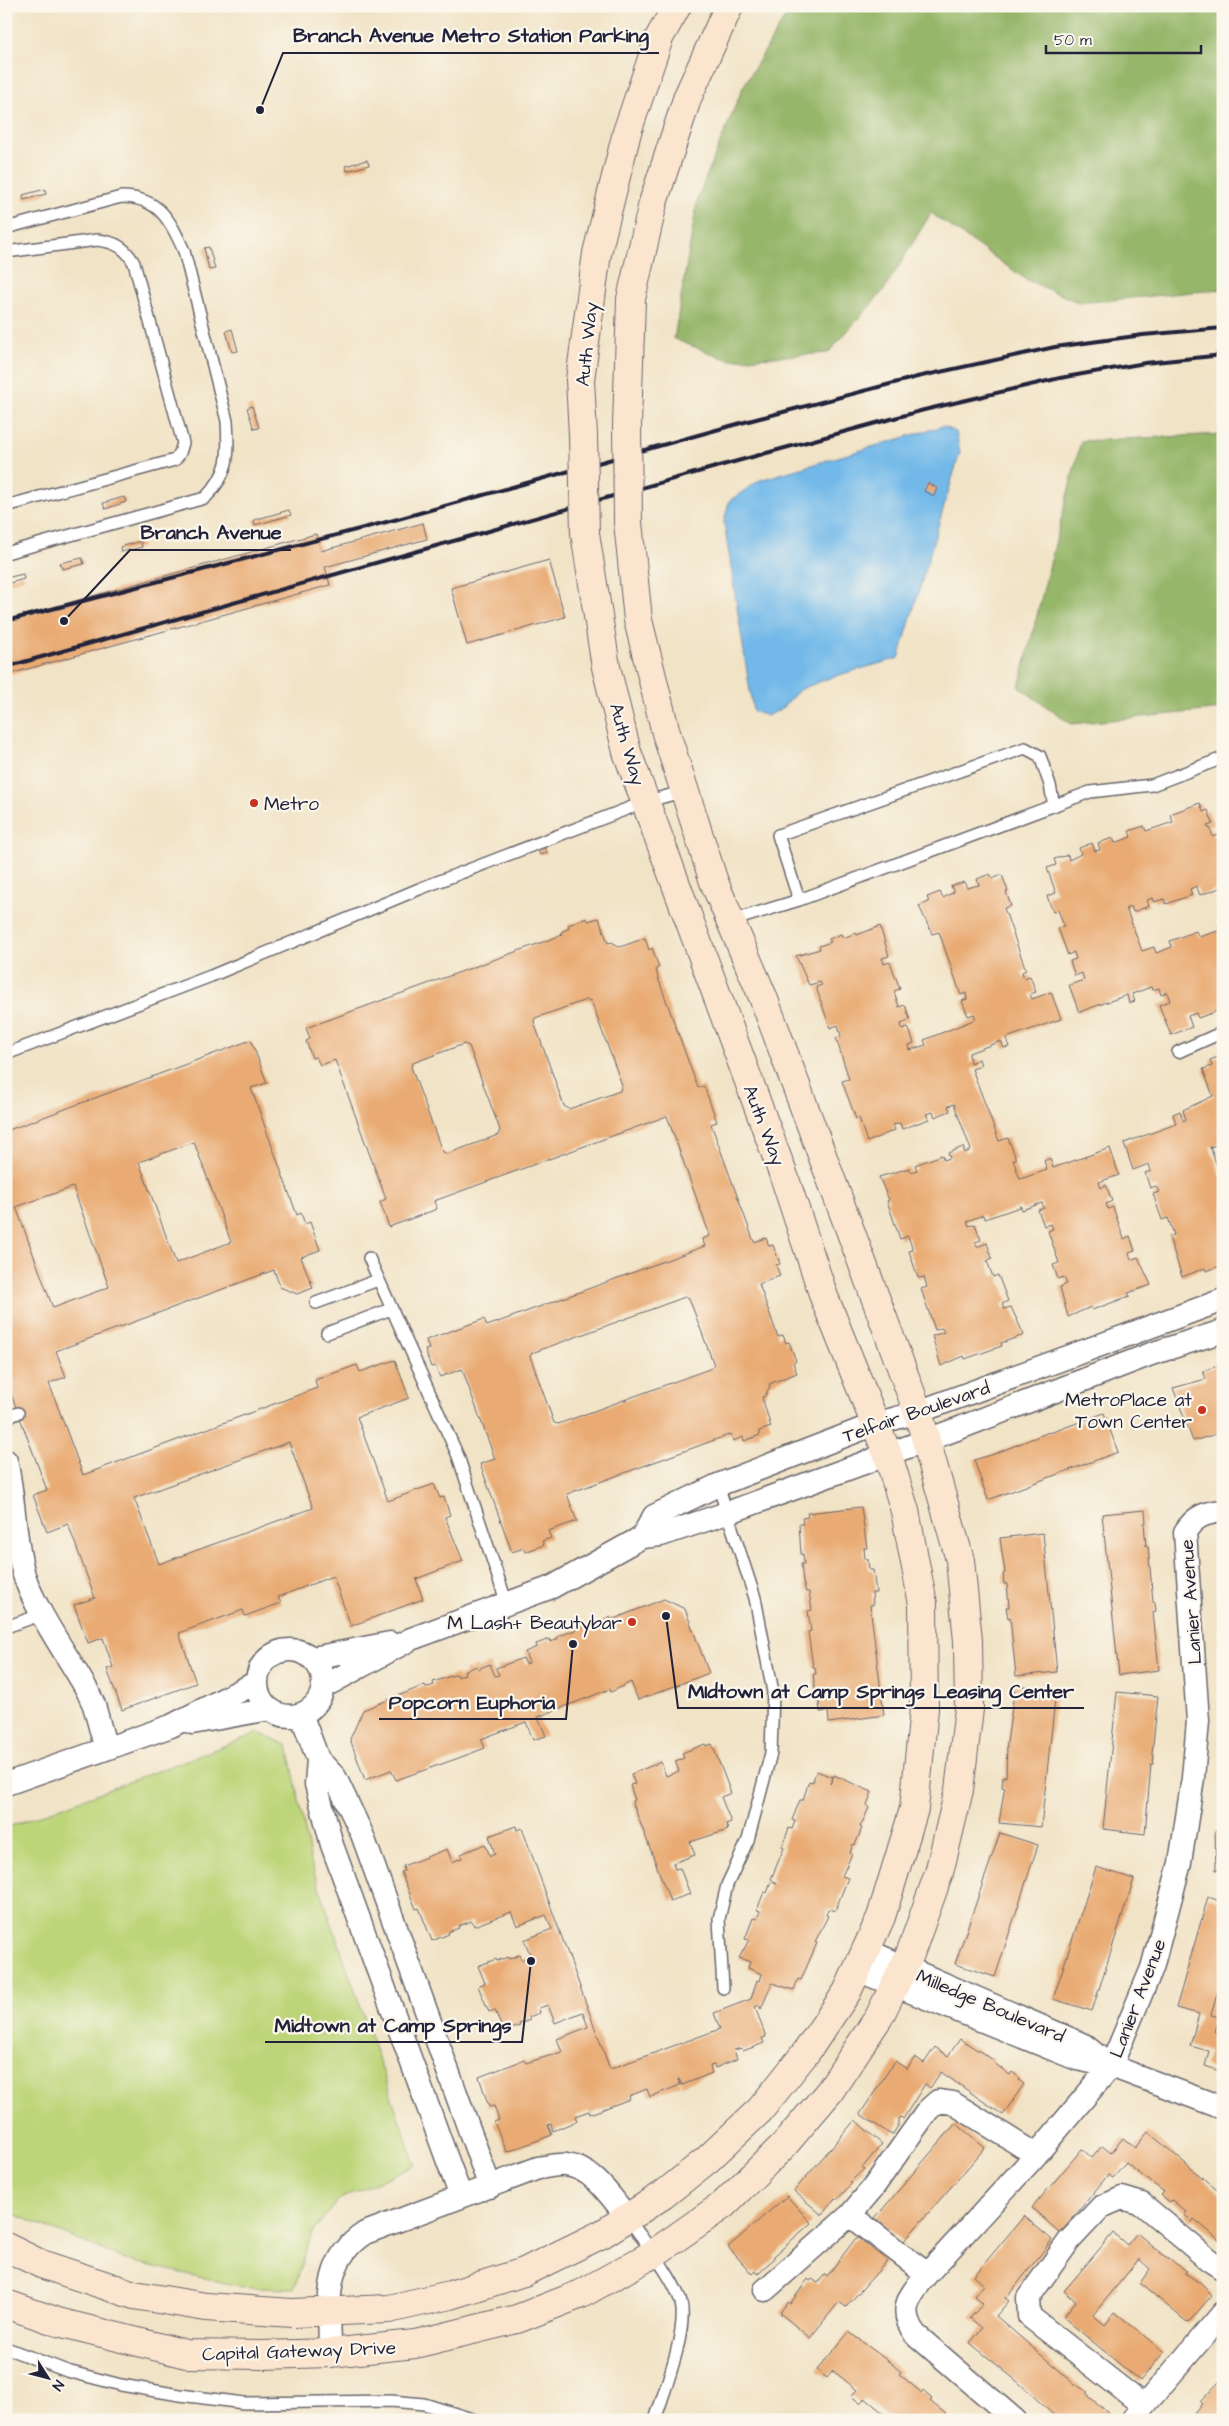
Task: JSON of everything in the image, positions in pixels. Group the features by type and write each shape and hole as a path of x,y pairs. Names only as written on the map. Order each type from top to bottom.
{"street":[{"name":"Auth Way","path":"677,6 659,38 627,132 597,253 580,380 585,533 606,667 627,752 785,1179 824,1297 888,1455"},
{"path":"729,6 688,96 653,203 631,299 627,425 628,522 638,620 666,733 714,882 763,997 918,1412 927,1445"},
{"name":"Telfair Boulevard","path":"324,1686 411,1639 552,1588 642,1537 661,1535 888,1455 927,1445 1150,1354 1220,1332 1214,1304 918,1412 875,1424 718,1485 654,1516 642,1537"},
{"name":"Capital Gateway Drive","path":"6,2304 58,2322 186,2354 262,2355 330,2353 415,2344 517,2319 581,2294 653,2254 723,2205 784,2145 829,2092 879,2017 899,1976 939,1873 959,1790 969,1709 968,1641 960,1560 944,1498 927,1445"},
{"name":"Capital Gateway Drive","path":"6,2247 41,2264 134,2295 206,2307 292,2313 389,2309 450,2295 524,2272 602,2234 663,2195 707,2160 760,2110 807,2051 847,1992 881,1917 914,1809 924,1709 923,1604 905,1511 888,1455"},
{"path":"6,1461 13,1492 24,1576 43,1614 87,1690 94,1706 106,1749"},
{"name":"Lanier Avenue","path":"1015,2420 915,2334 907,2323 906,2310 911,2293 1036,2156 1111,2066 1152,1968 1180,1863 1193,1778 1198,1721 1185,1532 1193,1519 1206,1513 1223,1511"},
{"name":"Telfair Boulevard","path":"313,1658 411,1639"},
{"path":"282,1650 304,1652 313,1658 322,1671 324,1686 316,1704 301,1714 285,1716 270,1709 263,1702 258,1692 259,1671 264,1662 282,1650"},
{"path":"6,1784 171,1726 257,1682"},
{"path":"171,1726 270,1709"},
{"path":"301,1714 318,1759 335,1777 362,1834 490,2187"},
{"path":"318,1759 316,1784 332,1845 461,2197"},
{"name":"Milledge Boulevard","path":"861,1960 1077,2060 1111,2066 1223,2108"},
{"path":"765,2290 850,2215 938,2101 952,2103 1036,2156"},
{"path":"330,2353 331,2287 335,2265 352,2241 365,2233 538,2168 566,2164 579,2168 589,2174 607,2192 628,2218"},
{"path":"1223,2269 1208,2260 1142,2204 1122,2198 1101,2207 1069,2241 1028,2298 1030,2316 1138,2413 1223,2313"},
{"path":"850,2215 927,2274"}],"lane":[{"path":"6,228 121,197 139,197 158,209 175,232 184,251 227,421 228,458 222,478 205,498 6,553"},
{"path":"6,252 97,240 112,242 128,254 134,263 183,443 180,453 175,460 6,506"},
{"path":"799,900 778,835 1025,748 1040,756 1050,785 1054,806"},
{"path":"731,921 799,900 1090,792 1152,785 1223,758"},
{"path":"6,1054 211,976 419,890 645,802 685,791"},
{"path":"1178,1052 1223,1032"},
{"path":"369,1258 458,1456 506,1604"},
{"path":"316,1302 378,1280"},
{"path":"327,1333 391,1309"},
{"path":"6,1418 18,1413"},
{"path":"718,1485 755,1598 773,1692 772,1753 748,1840 727,1885 719,1919 723,1988"},
{"path":"6,1627 43,1614"},
{"path":"628,2218 676,2290 682,2304 678,2343 655,2420"},
{"path":"6,2348 67,2371 121,2385 180,2395 244,2403 391,2401 424,2404 475,2420"}],"green space":[{"path":"792,6 1208,6 1223,14 1223,289 1080,303 1027,280 931,213 884,290 828,353 729,360 674,339 698,197 743,87"},
{"path":"1223,434 1223,709 1071,724 1019,687 1081,441"},
{"path":"258,1733 288,1745 312,1866 415,2165 338,2200 312,2233 294,2289 247,2288 130,2261 6,2211 6,1828"}],"water":[{"path":"943,426 956,432 960,452 899,658 832,677 799,690 781,709 767,716 753,711 724,522 729,501 760,480"}],"building":[{"path":"367,160 369,165 347,171 345,166"},
{"path":"45,189 46,194 24,200 23,195"},
{"path":"209,247 215,269 209,270 204,248"},
{"path":"232,329 238,351 232,352 226,331"},
{"path":"252,406 259,428 254,429 247,408"},
{"path":"928,483 937,488 934,496 924,491"},
{"path":"124,497 126,502 105,509 103,503"},
{"path":"289,510 291,515 255,525 254,520"},
{"path":"423,523 427,539 325,567 330,585 6,675 6,620 316,534 321,551"},
{"path":"141,541 142,547 121,552 120,547"},
{"path":"82,558 84,564 62,569 60,563"},
{"path":"549,560 565,617 467,645 451,588"},
{"path":"23,574 24,579 6,584 6,578"},
{"path":"1200,803 1203,812 1208,810 1213,824 1207,826 1208,828 1210,828 1213,837 1218,835 1223,847 1218,849 1220,862 1223,861 1223,887 1200,895 1196,886 1190,889 1192,895 1166,904 1164,899 1154,902 1153,898 1147,900 1149,906 1133,912 1131,906 1126,908 1142,951 1154,947 1156,953 1172,947 1170,941 1196,931 1199,937 1220,932 1218,926 1223,924 1223,1009 1198,1018 1196,1013 1188,1016 1192,1027 1171,1035 1159,1005 1170,1001 1167,992 1161,995 1159,988 1152,990 1151,987 1132,994 1135,1001 1129,1003 1127,995 1079,1012 1069,985 1084,980 1082,973 1075,976 1070,961 1076,959 1074,952 1068,955 1058,928 1064,926 1058,910 1053,912 1047,896 1056,893 1047,868 1056,865 1054,859 1068,855 1069,860 1081,854 1079,848 1092,843 1095,851 1100,850 1098,843 1113,838 1115,843 1131,837 1129,831 1144,826 1146,831 1173,822 1170,814"},
{"path":"545,848 547,853 540,855 538,850"},
{"path":"990,874 992,879 1002,875 1008,891 1006,892 1011,906 1004,908 1026,970 1022,972 1024,978 1030,976 1036,992 1030,994 1032,999 1051,992 1061,1019 1006,1038 1009,1047 1004,1048 1001,1041 969,1053 970,1063 979,1059 981,1066 972,1069 999,1141 1008,1138 1016,1159 1013,1160 1020,1179 1047,1170 1044,1161 1050,1158 1053,1168 1110,1148 1119,1175 1099,1182 1101,1188 1106,1185 1112,1201 1106,1204 1108,1209 1113,1207 1124,1239 1130,1236 1135,1251 1129,1253 1131,1260 1138,1257 1151,1285 1128,1293 1130,1296 1092,1310 1091,1307 1068,1317 1060,1287 1067,1284 1064,1277 1058,1279 1053,1265 1059,1263 1048,1231 1053,1229 1051,1224 1044,1226 1038,1210 1044,1208 1042,1203 1022,1210 1020,1205 1020,1207 985,1219 983,1215 967,1221 969,1226 975,1224 981,1240 975,1242 977,1247 987,1243 992,1258 987,1261 993,1277 998,1275 1008,1301 1002,1304 1004,1309 1011,1307 1024,1335 1001,1343 1002,1346 965,1359 964,1356 941,1366 932,1336 944,1332 942,1328 935,1330 921,1289 927,1287 924,1277 918,1278 909,1251 913,1250 908,1236 900,1239 887,1201 889,1200 879,1177 909,1168 911,1172 917,1170 915,1165 942,1155 944,1160 950,1158 948,1153 963,1147 965,1153 971,1150 954,1104 948,1106 950,1111 935,1117 933,1112 926,1114 929,1119 902,1129 900,1123 893,1125 895,1130 867,1142 859,1118 856,1119 842,1081 849,1079 836,1038 841,1036 838,1025 830,1028 816,987 822,985 820,982 809,985 796,956 820,949 819,946 831,942 829,939 841,934 843,938 880,926 889,956 882,958 884,964 890,962 900,989 894,991 899,1007 905,1005 910,1020 901,1024 902,1029 908,1027 914,1043 909,1045 910,1050 926,1045 924,1040 976,1019 974,1014 968,1016 962,1001 967,999 966,993 961,995 939,932 932,934 919,906 929,902 927,897 940,892 943,898 954,892 951,886 964,882 967,888 979,885 977,879"},
{"path":"587,918 588,921 599,918 608,943 612,942 620,947 645,938 649,950 652,948 659,967 656,969 658,978 698,1088 704,1086 717,1122 711,1124 754,1242 766,1238 769,1246 773,1245 780,1264 776,1265 780,1276 759,1284 778,1337 783,1335 786,1343 789,1342 796,1361 793,1363 797,1373 769,1384 770,1386 765,1396 762,1397 771,1427 759,1431 760,1435 744,1441 743,1437 733,1441 731,1434 567,1494 577,1521 548,1531 551,1538 542,1541 544,1545 525,1552 524,1548 512,1552 480,1464 495,1459 462,1369 440,1377 435,1366 431,1367 425,1350 429,1349 426,1340 484,1319 487,1326 705,1246 702,1239 710,1236 667,1116 434,1201 437,1209 389,1227 380,1202 386,1199 335,1060 320,1065 316,1057 312,1058 306,1041 310,1039 306,1028 562,935 561,932 569,928 568,925","holes":["586,1000 591,1001 622,1085 620,1091 569,1109 564,1106 534,1022 535,1018","464,1044 469,1046 500,1130 498,1135 447,1154 442,1151 411,1067 413,1063","685,1297 689,1298 714,1365 712,1368 558,1424 554,1423 530,1356 532,1353"]},
{"path":"251,1040 267,1083 251,1088 297,1215 301,1213 305,1224 310,1222 320,1250 301,1257 313,1288 297,1294 280,1287 274,1270 56,1351 66,1377 49,1383 83,1475 317,1388 315,1380 357,1365 360,1372 395,1360 409,1398 357,1417 388,1501 434,1484 440,1498 444,1497 450,1515 445,1517 463,1561 416,1579 423,1599 351,1626 333,1576 278,1597 281,1603 245,1616 243,1610 179,1633 196,1683 122,1710 107,1669 113,1667 103,1638 88,1643 74,1605 95,1598 68,1524 47,1532 33,1495 47,1490 8,1386 6,1386 6,1131","holes":["194,1142 231,1242 176,1263 139,1162","73,1187 109,1287 53,1308 16,1207","289,1442 313,1508 159,1564 134,1498"]},
{"path":"1223,1055 1223,1136 1220,1137 1222,1143 1210,1147 1223,1181 1223,1265 1206,1271 1205,1268 1182,1277 1169,1237 1174,1235 1168,1218 1162,1220 1153,1194 1159,1192 1156,1186 1150,1188 1145,1173 1151,1171 1149,1164 1133,1170 1124,1143 1176,1124 1173,1114 1180,1111 1183,1121 1186,1120 1183,1110 1213,1096 1203,1069 1212,1066 1210,1060"},
{"name":"MetroPlace at Town Center","path":"1223,1364 1223,1432 1193,1441 1173,1388 1206,1379 1203,1371"},
{"path":"1104,1413 1118,1452 988,1500 974,1460"},
{"path":"861,1507 867,1548 864,1548 865,1559 868,1559 869,1570 873,1570 876,1593 872,1593 873,1605 870,1605 884,1715 829,1723 828,1711 820,1712 819,1702 817,1702 813,1674 816,1674 815,1667 813,1667 808,1632 811,1631 808,1611 812,1610 809,1592 806,1592 803,1582 801,1564 804,1564 803,1554 801,1555 799,1524 803,1524 802,1518 808,1517 807,1513"},
{"path":"1145,1510 1146,1546 1148,1546 1153,1602 1155,1602 1156,1611 1153,1612 1159,1670 1119,1675 1102,1514"},
{"path":"1043,1533 1057,1672 1016,1676 1010,1617 1008,1618 1006,1607 1009,1607 1007,1584 1004,1584 1003,1574 1005,1573 1000,1538"},
{"path":"664,1599 685,1609 709,1673 638,1700 631,1682 611,1692 610,1689 538,1717 546,1736 533,1740 526,1722 481,1739 485,1748 456,1759 396,1780 391,1770 365,1780 350,1739 363,1710 425,1685 426,1688 434,1685 433,1682 457,1674 458,1677 465,1674 464,1671 477,1666 478,1669 490,1664 495,1676 499,1675 496,1668 523,1658 526,1664 529,1663 525,1652 537,1647 536,1644 550,1639 551,1642 558,1639 557,1637 590,1624 591,1627 610,1617 611,1620"},
{"path":"1015,1685 1056,1690 1041,1827 999,1823 1005,1788 1002,1787 1003,1776 1006,1777 1007,1743"},
{"path":"1117,1692 1158,1696 1152,1754 1154,1755 1153,1764 1151,1764 1145,1834 1103,1829"},
{"path":"705,1744 706,1746 712,1744 731,1793 721,1797 731,1822 726,1824 728,1830 690,1842 695,1855 673,1863 675,1869 680,1868 690,1894 670,1901 632,1801 635,1800 630,1785 635,1784 631,1774 661,1762 666,1776 679,1771 675,1761 684,1758 682,1753"},
{"path":"816,1771 833,1777 830,1784 834,1775 872,1792 867,1805 869,1808 860,1827 862,1828 855,1845 853,1844 850,1853 852,1854 842,1876 848,1878 835,1911 828,1909 826,1915 828,1916 815,1942 817,1943 801,1980 798,1979 794,1990 772,1983 761,2009 759,2005 755,2007 766,2037 762,2038 764,2043 743,2051 742,2048 734,2050 737,2059 715,2068 714,2065 710,2066 712,2073 682,2085 678,2079 680,2085 650,2097 647,2089 629,2096 630,2099 590,2114 589,2111 575,2116 577,2121 553,2131 551,2124 548,2125 552,2135 507,2152 494,2122 499,2120 494,2106 489,2107 479,2077 524,2060 526,2063 562,2052 557,2039 588,2027 583,2012 555,2023 548,2005 539,2008 540,2013 529,2017 530,2020 519,2024 520,2026 503,2031 495,2010 489,2012 478,1986 485,1983 478,1966 496,1959 497,1961 508,1957 509,1959 519,1955 521,1960 531,1956 524,1940 552,1929 546,1915 517,1926 511,1912 474,1926 472,1921 458,1926 459,1928 448,1932 449,1934 432,1941 419,1908 416,1909 401,1872 404,1871 403,1866 447,1849 452,1862 462,1858 461,1854 485,1844 490,1856 495,1854 489,1836 516,1826 517,1830 522,1828 610,2069 720,2029 714,2013 751,1999 757,1980 760,1981 762,1974 748,1968 750,1962 739,1958 749,1940 745,1939 753,1918 757,1919 760,1911 757,1910 764,1892 767,1893 771,1882 777,1884 771,1879 784,1848 782,1847 789,1828 792,1829 795,1821 792,1820 800,1800 803,1800 809,1781 813,1782"},
{"path":"1215,1831 1223,1831 1223,1869 1216,1870"},
{"path":"1000,1833 1038,1845 995,1977 955,1964"},
{"path":"1096,1867 1134,1879 1092,2011 1053,1999"},
{"path":"1208,1897 1223,1902 1223,1974 1211,2015 1220,2017 1215,2032 1223,2034 1223,2072 1205,2066 1209,2051 1190,2046 1199,2014 1176,2008"},
{"path":"960,2039 995,2061 994,2063 1010,2075 1012,2072 1024,2084 1003,2115 941,2072 930,2088 925,2084 903,2119 901,2117 899,2119 899,2124 893,2134 890,2134 860,2114 895,2061 907,2069 915,2057 924,2063 935,2047 948,2056"},
{"path":"855,2120 882,2144 862,2168 864,2169 850,2182 852,2183 837,2200 835,2198 822,2215 794,2191"},
{"path":"956,2123 985,2148 903,2242 875,2218"},
{"path":"1148,2132 1223,2195 1223,2243 1194,2219 1192,2222 1184,2214 1186,2212 1172,2200 1170,2202 1161,2195 1164,2192 1126,2163 1113,2178 1108,2175 1063,2230 1059,2232 1032,2208 1082,2149 1092,2158 1102,2146 1111,2153 1123,2138 1135,2148"},
{"path":"787,2196 811,2223 757,2274 755,2271 752,2274 728,2247"},
{"path":"1024,2216 1052,2240 1007,2297 1004,2297 1009,2301 996,2316 1075,2384 1088,2392 1086,2394 1111,2415 1107,2420 1059,2420 1018,2382 970,2343 982,2328 970,2318 983,2304 974,2296 984,2285 974,2276"},
{"path":"1113,2233 1127,2245 1137,2233 1163,2255 1187,2271 1185,2273 1200,2283 1212,2295 1188,2323 1140,2283 1150,2269 1139,2259 1093,2315 1105,2325 1115,2312 1164,2352 1140,2381 1063,2317 1076,2301 1064,2291"},
{"path":"856,2238 859,2238 887,2261 846,2307 839,2302 810,2338 781,2314 781,2311 788,2302 790,2304 808,2279 818,2283 825,2274 827,2276"},
{"path":"849,2332 892,2364 901,2372 899,2374 932,2399 930,2401 948,2416 945,2420 886,2420 888,2417 865,2398 860,2403 851,2396 857,2390 833,2371 827,2378 817,2370"},
{"path":"1223,2378 1223,2420 1189,2420 1202,2404 1200,2402"}],"railway":[{"path":"6,621 398,519 741,423 917,377 1055,347 1143,335 1223,328"},
{"path":"6,667 924,410 1060,378 1145,363 1223,355"}],"place":[{"name":"Branch Avenue Metro Station Parking","path":"260,110"},
{"name":"Branch Avenue","path":"64,621"},
{"name":"Metro","path":"254,803"},
{"name":"MetroPlace at Town Center","path":"1202,1410"},
{"name":"MIdtown at Camp Springs Leasing Center","path":"666,1616"},
{"name":"M Lash+ Beautybar","path":"632,1622"},
{"name":"Popcorn Euphoria","path":"573,1644"},
{"name":"Midtown at Camp Springs","path":"531,1961"}]}
